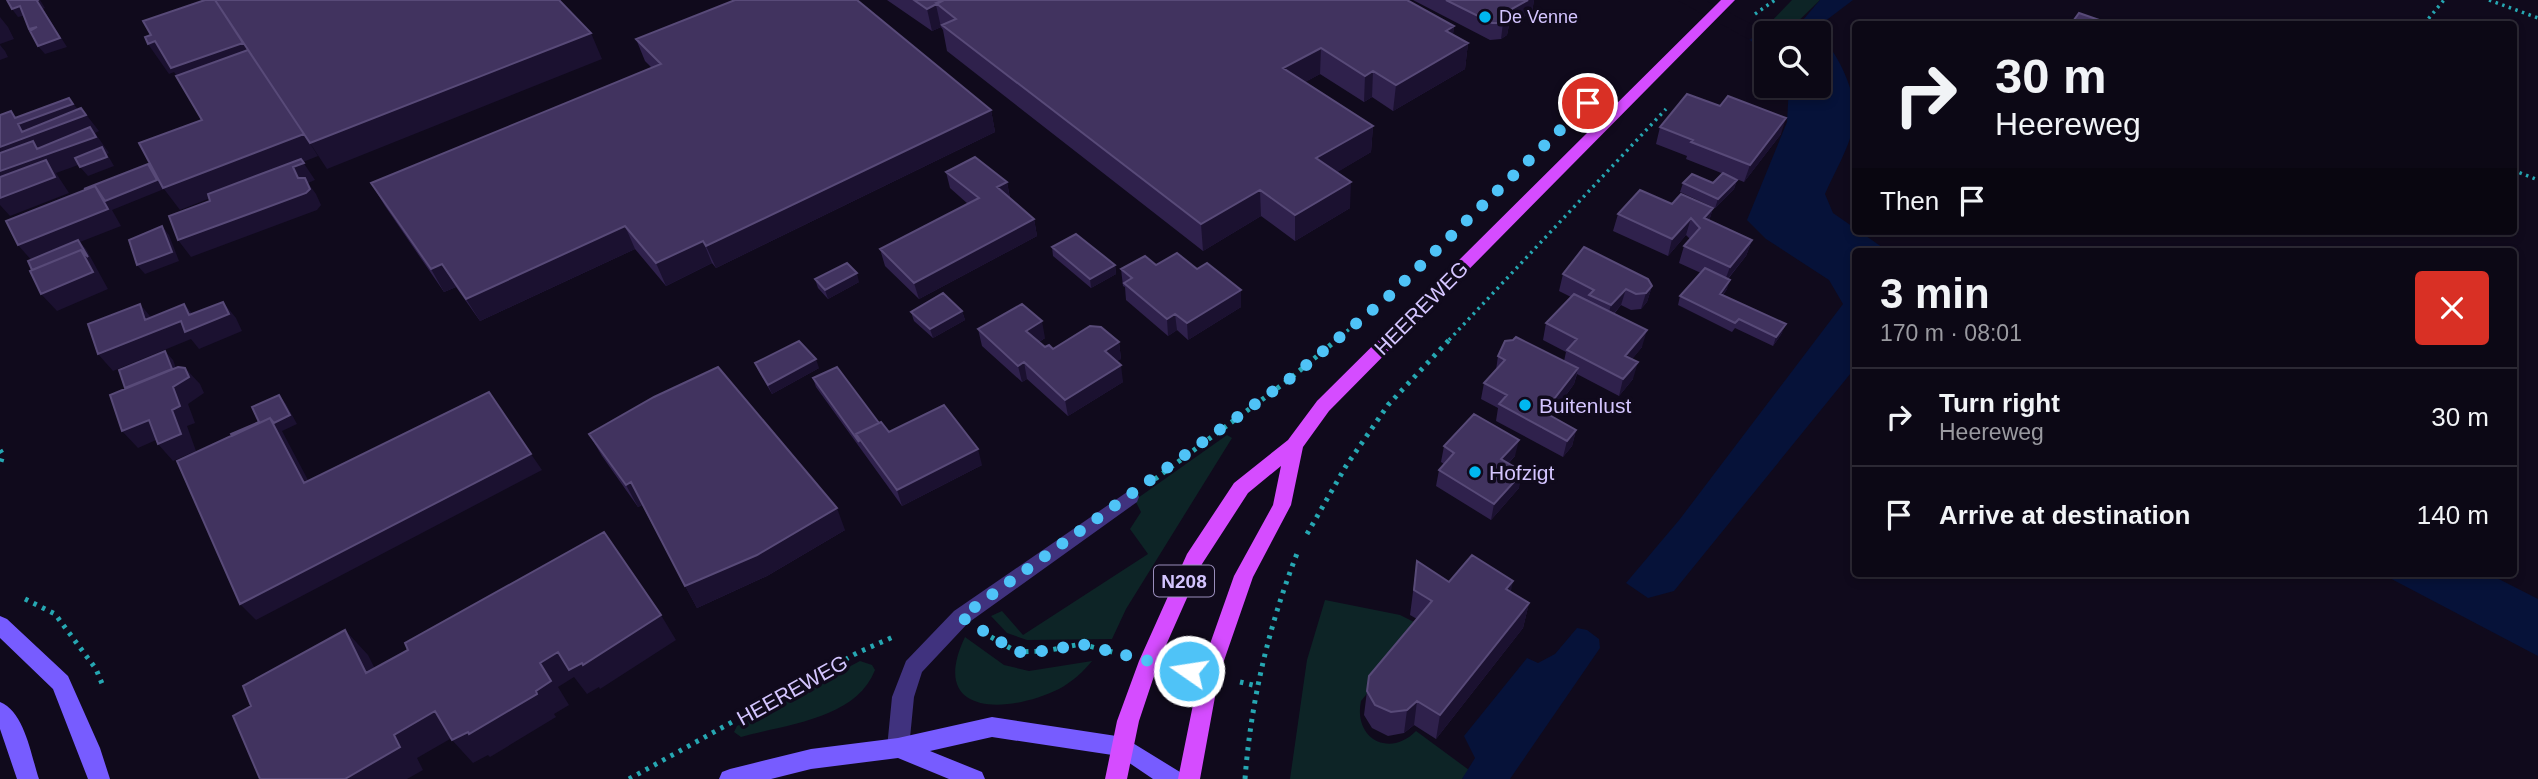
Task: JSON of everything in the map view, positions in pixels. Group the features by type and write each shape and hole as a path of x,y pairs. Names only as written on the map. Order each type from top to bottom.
{"main road":[{"name":"HEEREWEG","path":"1189,779 1209,675 1244,576 1282,505 1294,445 1323,407 1719,9"},
{"name":"N208","path":"1116,779 1128,722 1149,662 1194,560 1241,488 1294,445"},
{"path":"0,625 61,683 89,748 99,779"},
{"path":"0,712 12,729 27,779"},
{"path":"730,779 811,759 898,748 992,727 1123,747 1172,779"},
{"path":"898,748 974,779"}],"street":[{"path":"898,748 903,697 913,667 961,617 1130,497"}],"path":[{"path":"1752,17 1775,0"},
{"path":"2426,21 2444,0"},
{"path":"2489,0 2538,18"},
{"name":"HEEREWEG","path":"1306,536 1346,466 1388,405 1672,103"},
{"path":"2517,172 2538,180"},
{"name":"HEEREWEG","path":"1130,497 1287,381 1368,314"},
{"path":"0,450 4,455 0,465"},
{"path":"1245,779 1258,686 1278,600 1299,548"},
{"path":"961,617 1017,652 1045,651 1081,644 1149,662"},
{"name":"HEEREWEG","path":"629,779 857,653 901,634"},
{"path":"1209,675 1258,686"}],"green space":[{"path":"1792,0 1820,0 1798,21 1772,21"},
{"path":"1227,435 1232,438 1126,609 1112,639 1027,640 1007,633 991,616 1002,611 1023,635 1148,554 1130,529 1141,512 1135,500"},
{"path":"1325,600 1400,615 1422,626 1361,701 1363,726 1368,734 1385,743 1406,739 1416,731 1469,770 1462,779 1290,779 1307,660"},
{"path":"965,637 1004,665 1029,671 1092,661 1069,683 1039,697 997,705 979,702 965,695 956,682 956,663"},
{"path":"860,661 872,665 875,670 866,686 853,699 836,709 799,723 741,737 734,732 737,726"}],"water":[{"path":"1704,0 1754,26 1754,44"},
{"path":"1820,0 1853,0 1825,21 1802,21"},
{"path":"1831,49 1850,87 1852,131 1825,194 1833,213 1852,226 1852,235 1865,235 1883,248 1852,248 1852,372 1674,591 1648,598 1626,583 1680,519 1843,304 1829,280 1766,239 1747,220 1787,122 1788,98 1831,98"},
{"path":"2388,577 2495,577 2538,599 2538,656"},
{"path":"1577,628 1587,630 1599,639 1600,648 1510,779 1462,779 1475,758 1464,736 1527,658 1538,663 1555,654"}],"pier":[{"path":"1677,0 1705,0 1754,25 1754,36 1750,40"}],"building":[{"path":"7,0 38,0 60,38 38,46 30,31 37,27 29,29 20,6 12,9"},
{"path":"205,0 215,0 243,43 171,68 155,41 148,44 145,37 151,35 143,21"},
{"path":"215,0 559,0 591,33 310,143"},
{"path":"735,0 857,0 991,110 706,246 703,241 656,263 625,226 466,299 442,264 431,269 371,183 661,64 636,39"},
{"path":"914,0 944,0 927,9"},
{"path":"944,0 1407,0 1454,26 1446,31 1468,43 1396,85 1373,71 1365,76 1321,48 1283,68 1373,126 1316,158 1351,182 1295,215 1260,190 1201,224 942,25 956,19 936,3"},
{"path":"1446,0 1528,0 1508,11 1510,19 1503,23 1492,23"},
{"path":"2079,13 2102,21 2073,21"},
{"path":"248,50 304,134 163,188 139,143 202,120 176,76"},
{"path":"1687,94 1720,106 1728,96 1786,118 1750,165 1660,127"},
{"path":"69,98 73,104 18,124 22,132 81,108 86,115 0,147 0,115 11,111 15,118"},
{"path":"90,127 96,137 0,171 0,153 33,141 37,149"},
{"path":"102,147 107,157 80,167 75,158"},
{"path":"975,157 1007,182 997,187 1034,219 914,283 880,249 979,198 946,172"},
{"path":"301,159 304,163 293,167 298,178 305,178 310,189 306,193 178,240 169,216 210,201 208,194"},
{"path":"46,160 55,177 0,198 0,177"},
{"path":"148,164 157,180 105,201 95,186 84,189"},
{"path":"1723,173 1737,180 1718,199 1683,183 1692,174 1713,183"},
{"path":"95,186 108,209 18,245 6,221"},
{"path":"1640,190 1672,204 1681,194 1713,208 1704,218 1752,240 1730,267 1684,246 1700,228 1691,218 1672,239 1618,214"},
{"path":"162,226 172,252 137,265 129,240"},
{"path":"1076,234 1115,265 1090,279 1052,247"},
{"path":"78,240 88,257 81,250 32,270 28,261"},
{"path":"1584,247 1648,279 1652,286 1646,293 1636,294 1626,289 1611,305 1589,295 1594,290 1563,274"},
{"path":"81,250 93,272 41,294 30,271"},
{"path":"1177,253 1197,269 1207,263 1241,290 1187,323 1175,314 1167,319 1124,283 1132,278 1121,269 1145,256 1156,265"},
{"path":"847,263 857,273 825,290 815,279"},
{"path":"1705,268 1730,280 1720,294 1786,324 1776,337 1739,319 1735,323 1680,296"},
{"path":"943,293 962,311 930,329 911,312"},
{"path":"1574,294 1647,330 1625,356 1638,362 1623,379 1567,350 1577,339 1546,323"},
{"path":"223,302 229,314 185,332 181,321 98,354 88,324 140,304 145,320 184,304 189,315"},
{"path":"1022,304 1042,321 1026,331 1045,347 1049,345 1053,349 1090,326 1101,327 1119,342 1105,351 1121,365 1065,400 1024,362 1018,366 978,329"},
{"name":"Buitenlust","path":"1516,337 1578,368 1544,412 1576,430 1567,441 1499,404 1507,395 1484,383 1505,360 1498,356 1505,341"},
{"path":"799,341 816,359 768,385 755,363"},
{"path":"165,351 172,369 125,388 119,370"},
{"path":"178,367 185,368 189,377 173,387 180,406 172,410 181,434 158,444 149,420 122,431 110,395"},
{"path":"718,367 837,508 757,555 685,586 631,482 626,485 589,434 654,397"},
{"path":"837,367 879,423 856,434 859,442 813,378"},
{"path":"489,392 531,454 240,604 177,461 270,418 304,483"},
{"path":"279,395 290,415 274,423 270,418 232,436 231,434 259,422 252,407"},
{"path":"944,405 978,449 897,490 856,434 881,422 889,432"},
{"name":"Hofzigt","path":"1474,414 1519,440 1501,459 1523,472 1494,504 1439,470 1454,453 1444,446"},
{"path":"604,532 661,615 583,665 582,663 569,670 558,652 540,663 551,681 536,691 537,694 469,734 468,732 452,740 435,711 394,735 400,747 345,779 260,779 233,716 251,706 243,686 345,630 366,673 408,650 405,643"},
{"path":"1472,555 1513,581 1506,589 1529,603 1440,715 1417,701 1407,710 1391,712 1375,705 1367,691 1369,676 1432,601 1414,590 1417,561 1449,582"}],"place":[{"name":"De Venne","path":"1485,17"},
{"name":"Buitenlust","path":"1525,405"},
{"name":"Hofzigt","path":"1475,472"}],"route":[{"path":"1189,671 1081,644 1045,651 1017,652 961,617 1287,381 1388,297 1588,103"}]}
